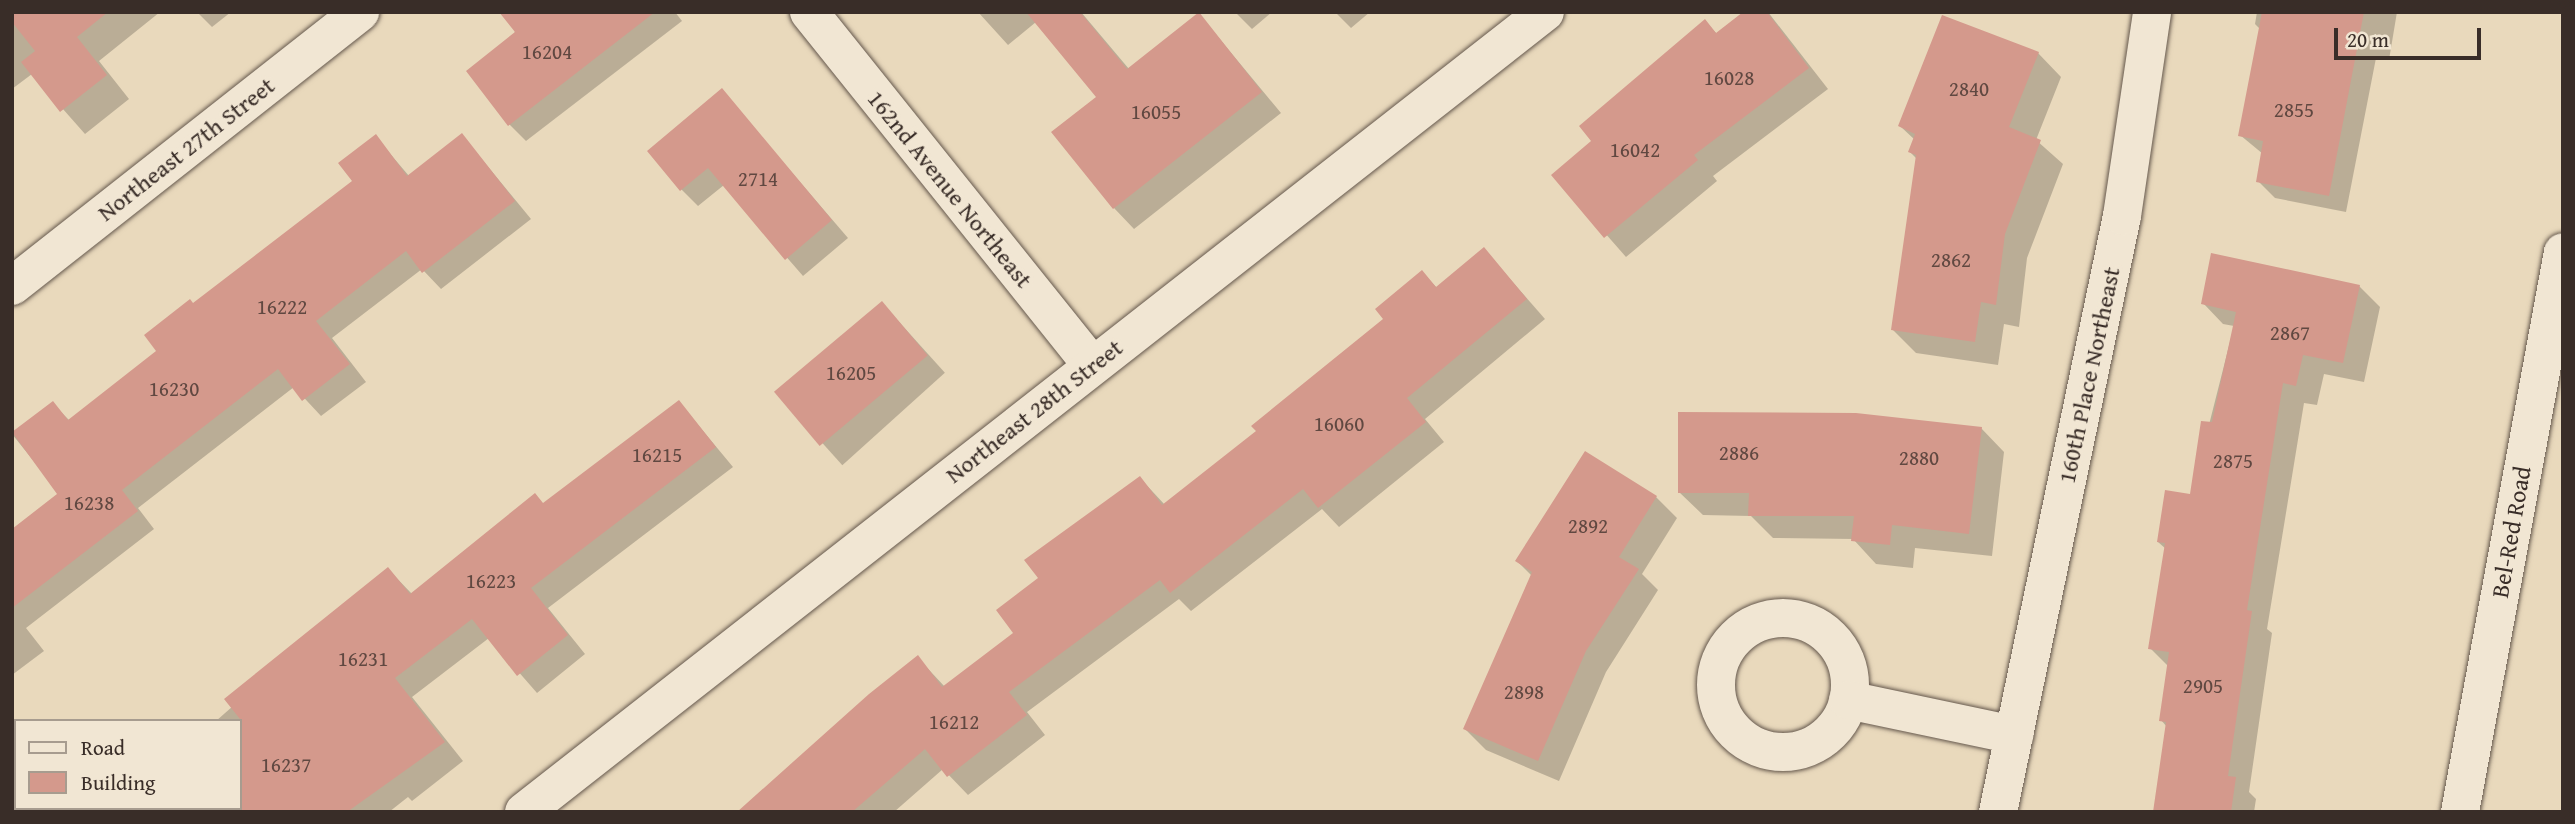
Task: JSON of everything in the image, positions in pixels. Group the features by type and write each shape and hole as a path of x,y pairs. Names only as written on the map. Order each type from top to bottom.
{"street":[{"name":"Northeast 27th Street","path":"12,286 360,12"},
{"name":"162nd Avenue Northeast","path":"809,12 1092,365"},
{"name":"Northeast 28th Street","path":"524,812 1545,12"},
{"name":"160th Place Northeast","path":"1998,812 2122,216 2152,12"},
{"name":"Bel-Red Road","path":"2460,812 2563,252"},
{"path":"1848,700 2014,735"}],"building":[{"path":"12,12 108,12 77,37 107,75 60,112 21,62 35,51 12,22"},
{"path":"499,12 655,12 508,126 466,71 515,32"},
{"path":"1026,12 1080,12 1127,69 1199,12 1262,92 1113,209 1051,132 1096,97"},
{"path":"1743,12 1767,12 1809,68 1694,155 1698,160 1604,238 1551,175 1591,141 1579,126 1705,19 1716,33"},
{"path":"2262,12 2364,12 2329,196 2256,182 2263,141 2238,136"},
{"path":"1942,15 2039,52 2009,127 2041,140 2005,234 1996,305 1981,302 1975,342 1891,330 1916,155 1908,152 1915,134 1898,126"},
{"path":"722,88 832,220 785,260 708,168 680,191 647,151"},
{"path":"462,133 515,201 422,273 406,251 316,321 350,364 302,401 278,369 122,490 138,511 12,608 12,529 57,494 12,432 53,401 68,420 156,351 144,335 190,299 193,303 352,181 338,163 376,134 407,176"},
{"path":"1484,247 1527,299 1407,398 1426,422 1318,508 1303,489 1170,593 1160,580 1009,692 1027,715 947,777 925,749 852,812 737,812 869,694 918,655 942,687 1013,633 996,610 1038,578 1024,560 1140,476 1162,505 1256,431 1251,426 1383,319 1375,309 1422,270 1436,287"},
{"path":"2211,253 2360,285 2343,363 2303,355 2296,386 2283,383 2247,610 2252,611 2228,776 2236,777 2231,812 2153,812 2166,722 2159,721 2169,652 2148,649 2165,543 2157,542 2165,490 2190,494 2201,421 2212,422 2236,312 2201,304"},
{"path":"882,301 928,355 820,446 774,392"},
{"path":"679,400 716,447 531,588 568,635 517,676 472,619 395,678 445,742 347,812 240,812 242,719 224,699 388,567 410,594 535,493 543,503"},
{"path":"1678,412 1856,413 1982,427 1969,534 1892,525 1890,545 1851,541 1854,516 1748,516 1749,493 1678,493"},
{"path":"1585,451 1657,496 1619,557 1639,569 1586,651 1538,761 1463,729 1532,572 1515,561"}]}
